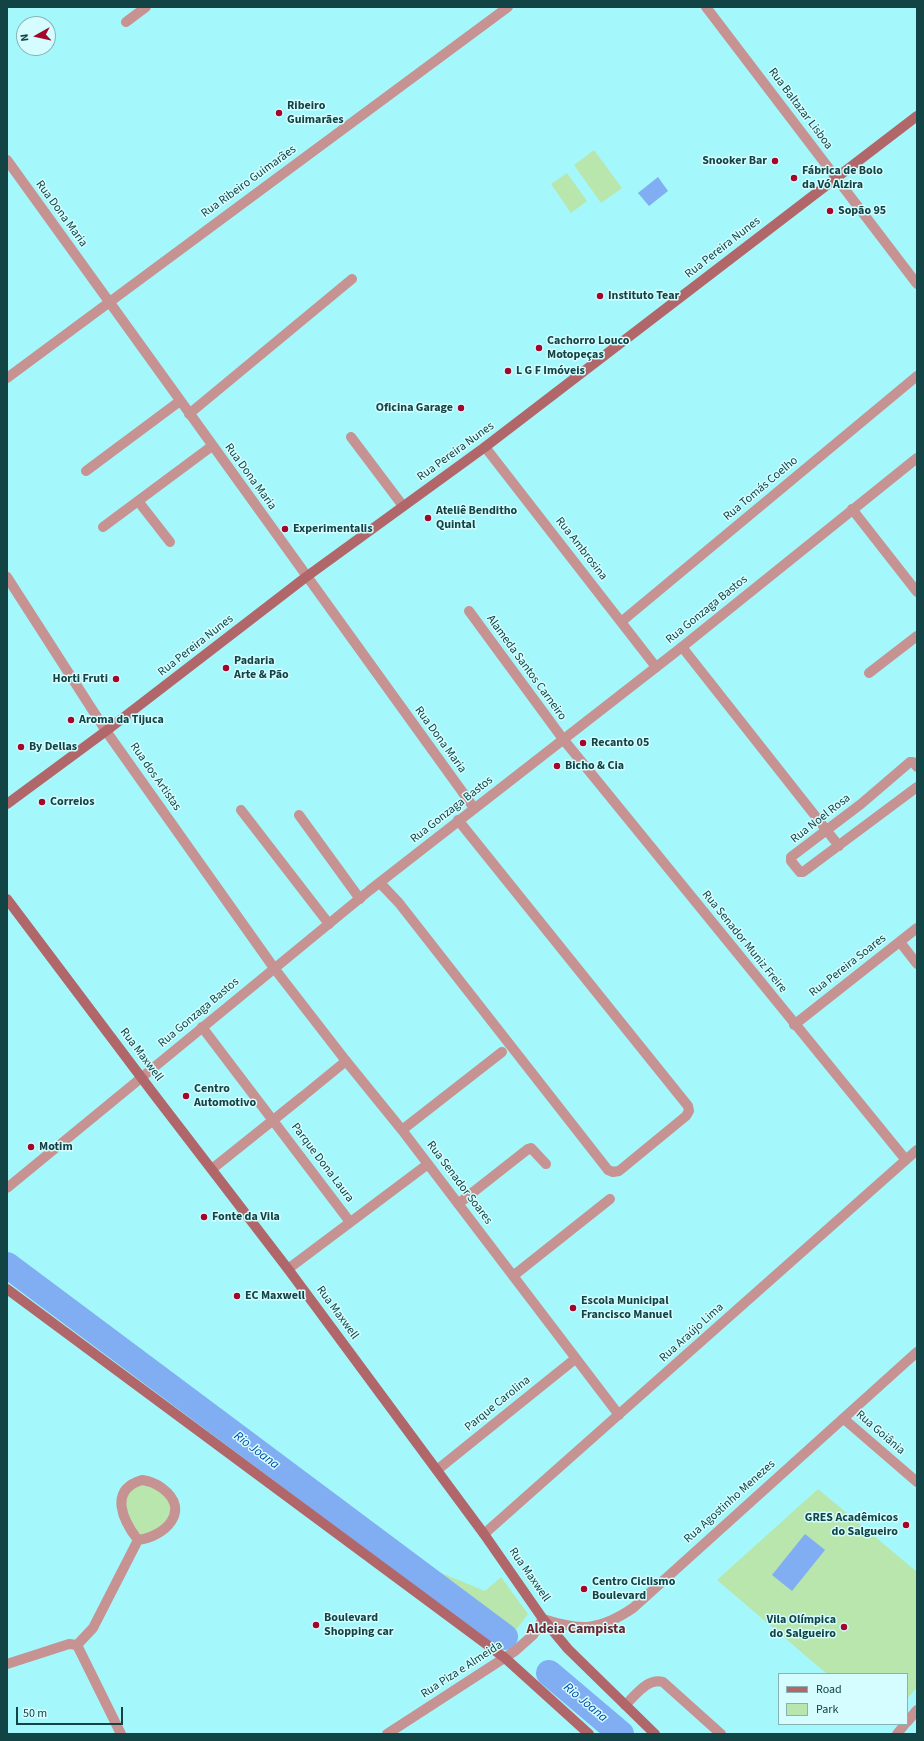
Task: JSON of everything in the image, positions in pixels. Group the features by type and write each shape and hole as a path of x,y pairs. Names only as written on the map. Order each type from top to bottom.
{"main road":[{"name":"Rua Pereira Nunes","path":"7,804 106,731 306,576 486,447 917,116"},
{"name":"Rua Maxwell","path":"7,899 288,1269 484,1534 543,1619 568,1649 655,1734"},
{"path":"7,1289 505,1658 589,1734"}],"street":[{"path":"126,22 146,7"},
{"name":"Rua Ribeiro Guimarães","path":"7,378 508,7"},
{"name":"Rua Baltazar Lisboa","path":"706,7 917,284"},
{"name":"Rua Dona Maria","path":"7,160 474,808"},
{"path":"189,414 352,280"},
{"name":"Rua Tomás Coelho","path":"621,622 917,376"},
{"path":"86,471 180,402"},
{"path":"351,437 404,506"},
{"path":"103,527 212,446"},
{"name":"Rua Ambrosina","path":"486,447 656,667"},
{"name":"Rua Gonzaga Bastos","path":"7,1188 328,924 458,820 682,647 917,458"},
{"path":"138,501 170,542"},
{"path":"852,509 917,592"},
{"name":"Rua dos Artistas","path":"7,577 106,731 274,968"},
{"name":"Alameda Santos Carneiro","path":"469,611 563,739"},
{"path":"869,673 917,636"},
{"path":"682,647 826,832 839,846"},
{"name":"Rua Senador Muniz Freire","path":"563,739 794,1025 906,1160"},
{"name":"Rua Noel Rosa","path":"917,767 913,762 910,762 826,832 791,858 791,861 800,872 803,872 839,846 872,819 917,787"},
{"path":"241,810 328,924"},
{"path":"299,815 360,899"},
{"path":"380,883 399,903 608,1170 613,1172 620,1171 686,1116 689,1111 688,1106 458,820"},
{"name":"Rua Pereira Soares","path":"794,1025 917,928"},
{"path":"900,942 917,964"},
{"name":"Rua Senador Soares","path":"274,968 402,1130 619,1415"},
{"name":"Parque Dona Laura","path":"202,1027 350,1222"},
{"path":"402,1130 502,1052"},
{"name":"Parque Dona Laura","path":"212,1169 346,1061"},
{"path":"458,1204 529,1148 546,1164"},
{"name":"Rua Araújo Lima","path":"484,1534 917,1150"},
{"name":"Parque Dona Laura","path":"288,1269 428,1164"},
{"path":"513,1276 610,1199"},
{"name":"Rua Agostinho Menezes","path":"543,1619 566,1626 588,1628 618,1619 633,1608 729,1520 844,1420 917,1352"},
{"name":"Parque Carolina","path":"437,1470 575,1359"},
{"name":"Rua Goiânia","path":"844,1420 917,1482"},
{"path":"142,1480 150,1481 165,1491 174,1500 176,1508 174,1515 165,1530 148,1539 138,1540 123,1517 121,1506 126,1489 133,1483 142,1480"},
{"path":"77,1645 93,1628 138,1540"},
{"name":"Rua Piza e Almeida","path":"387,1734 505,1658 534,1635 543,1619"},
{"path":"7,1664 69,1644 77,1645"},
{"path":"77,1645 121,1734"},
{"path":"625,1705 651,1681 657,1680 663,1682 721,1734"},
{"path":"908,1721 917,1710"},
{"path":"897,1734 904,1725"}],"green space":[{"path":"594,150 622,188 601,203 574,165"},
{"path":"567,173 587,201 571,213 551,184"},
{"path":"143,1485 159,1490 166,1495 172,1510 163,1524 155,1531 138,1535 127,1512 125,1498 134,1488"},
{"name":"Vila Olímpica do Salgueiro","path":"818,1489 917,1572 917,1687 908,1698 908,1673 826,1673 717,1580"},
{"path":"439,1572 485,1591 501,1577 528,1614 516,1630"}],"water":[{"path":"658,177 668,191 649,206 638,193"},
{"path":"805,1534 825,1550 792,1591 772,1575"}],"waterway":[{"name":"Rio Joana","path":"7,1265 505,1637"},
{"name":"Rio Joana","path":"549,1673 621,1734"}],"place":[{"name":"Ribeiro Guimarães","path":"279,113"},
{"name":"Snooker Bar","path":"775,161"},
{"name":"Fábrica de Bolo da Vó Alzira","path":"794,178"},
{"name":"Sopão 95","path":"830,211"},
{"name":"Instituto Tear","path":"600,296"},
{"name":"Cachorro Louco Motopeças","path":"539,348"},
{"name":"L G F Imóveis","path":"508,371"},
{"name":"Oficina Garage","path":"461,408"},
{"name":"Ateliê Benditho Quintal","path":"428,518"},
{"name":"Experimentalis","path":"285,529"},
{"name":"Padaria Arte & Pão","path":"226,668"},
{"name":"Horti Fruti","path":"116,679"},
{"name":"Aroma da Tijuca","path":"71,720"},
{"name":"Recanto 05","path":"583,743"},
{"name":"By Dellas","path":"21,747"},
{"name":"Bicho & Cia","path":"557,766"},
{"name":"Correios","path":"42,802"},
{"name":"Centro Automotivo","path":"186,1096"},
{"name":"Motim","path":"31,1147"},
{"name":"Fonte da Vila","path":"204,1217"},
{"name":"EC Maxwell","path":"237,1296"},
{"name":"Escola Municipal Francisco Manuel","path":"573,1308"},
{"name":"GRES Acadêmicos do Salgueiro","path":"906,1525"},
{"name":"Centro Ciclismo Boulevard","path":"584,1589"},
{"name":"Boulevard Shopping car","path":"316,1625"},
{"name":"Vila Olímpica do Salgueiro","path":"844,1627"}],"district":[{"name":"Aldeia Campista","path":"576,1630"}]}
